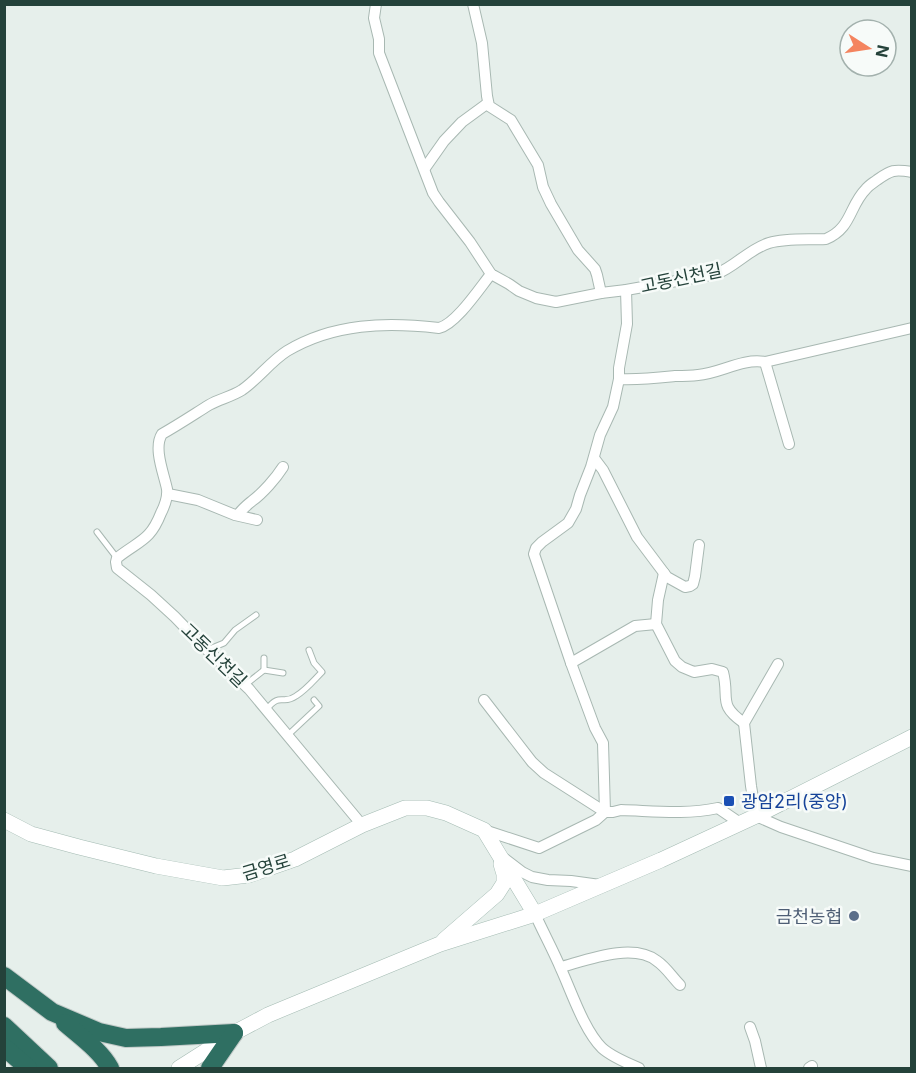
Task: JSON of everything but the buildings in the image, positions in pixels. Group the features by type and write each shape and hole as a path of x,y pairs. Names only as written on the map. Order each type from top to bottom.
{"highway":[{"path":"4,976 52,1012 98,1052 110,1068"},
{"path":"52,1012 99,1032 126,1038 234,1033"},
{"path":"4,1026 50,1068"},
{"path":"210,1068 234,1033"},
{"path":"4,1047 28,1068"}],"street":[{"name":"고동신천길","path":"376,4 374,18 379,39 379,53 438,202 470,242 491,274 527,295 556,302 716,274 768,243 826,239 843,229 866,188 889,171 898,169 912,172"},
{"path":"473,4 482,43 488,103 511,120 538,165 543,187 551,204 578,250 595,269 601,293"},
{"path":"425,168 444,141 462,122 488,103"},
{"path":"117,558 148,537 156,526 168,494 158,448 162,434 211,404 244,388 286,351 313,338 366,325 439,328 445,326 453,320 491,274"},
{"name":"고동신천길","path":"594,458 600,435 613,407 619,379 628,314 626,290"},
{"path":"619,379 698,375 740,363 765,362 912,328"},
{"path":"765,362 789,444"},
{"path":"594,458 638,537 667,577 685,586 690,586 696,576 699,545"},
{"path":"594,458 576,509 568,523 542,542 534,554 571,663 595,728 603,743 605,812"},
{"path":"238,515 283,467"},
{"path":"168,494 198,500 257,520"},
{"name":"고동신천길","path":"117,558 117,568 167,610 245,685 362,825"},
{"path":"664,573 656,624 675,661 682,668 694,672 716,669 723,672 728,708 744,723"},
{"path":"571,663 634,626 656,624"},
{"path":"756,816 744,723 778,664"},
{"path":"484,700 532,762 544,773 605,812"},
{"path":"179,1068 234,1033 268,1015 440,944 535,914 661,860 756,816 912,737"},
{"name":"금영로","path":"4,820 31,834 79,847 156,866 223,878 249,875 295,859 362,825 405,808 427,808 446,813 484,830 539,848 596,820 605,812 621,810 678,813 718,808 740,823"},
{"path":"756,816 781,827 873,858 912,866"},
{"path":"484,830 535,914 578,1008 597,1042 610,1054 639,1068"},
{"path":"498,853 532,877 600,885"},
{"path":"440,944 497,894 504,882 498,853"},
{"path":"561,967 609,954 633,952 657,961 680,985"},
{"path":"750,1027 761,1068"}],"lane":[{"path":"97,532 117,558"},
{"path":"207,650 224,643 235,630 256,615"},
{"path":"266,710 274,700 288,700 295,697 322,672 314,663 309,650"},
{"path":"245,685 264,669 264,658"},
{"path":"264,669 283,673"},
{"path":"287,736 318,706 314,700"}],"place":[{"name":"광암2리(중앙)","path":"729,801"},
{"name":"금천농협","path":"854,916"}]}
